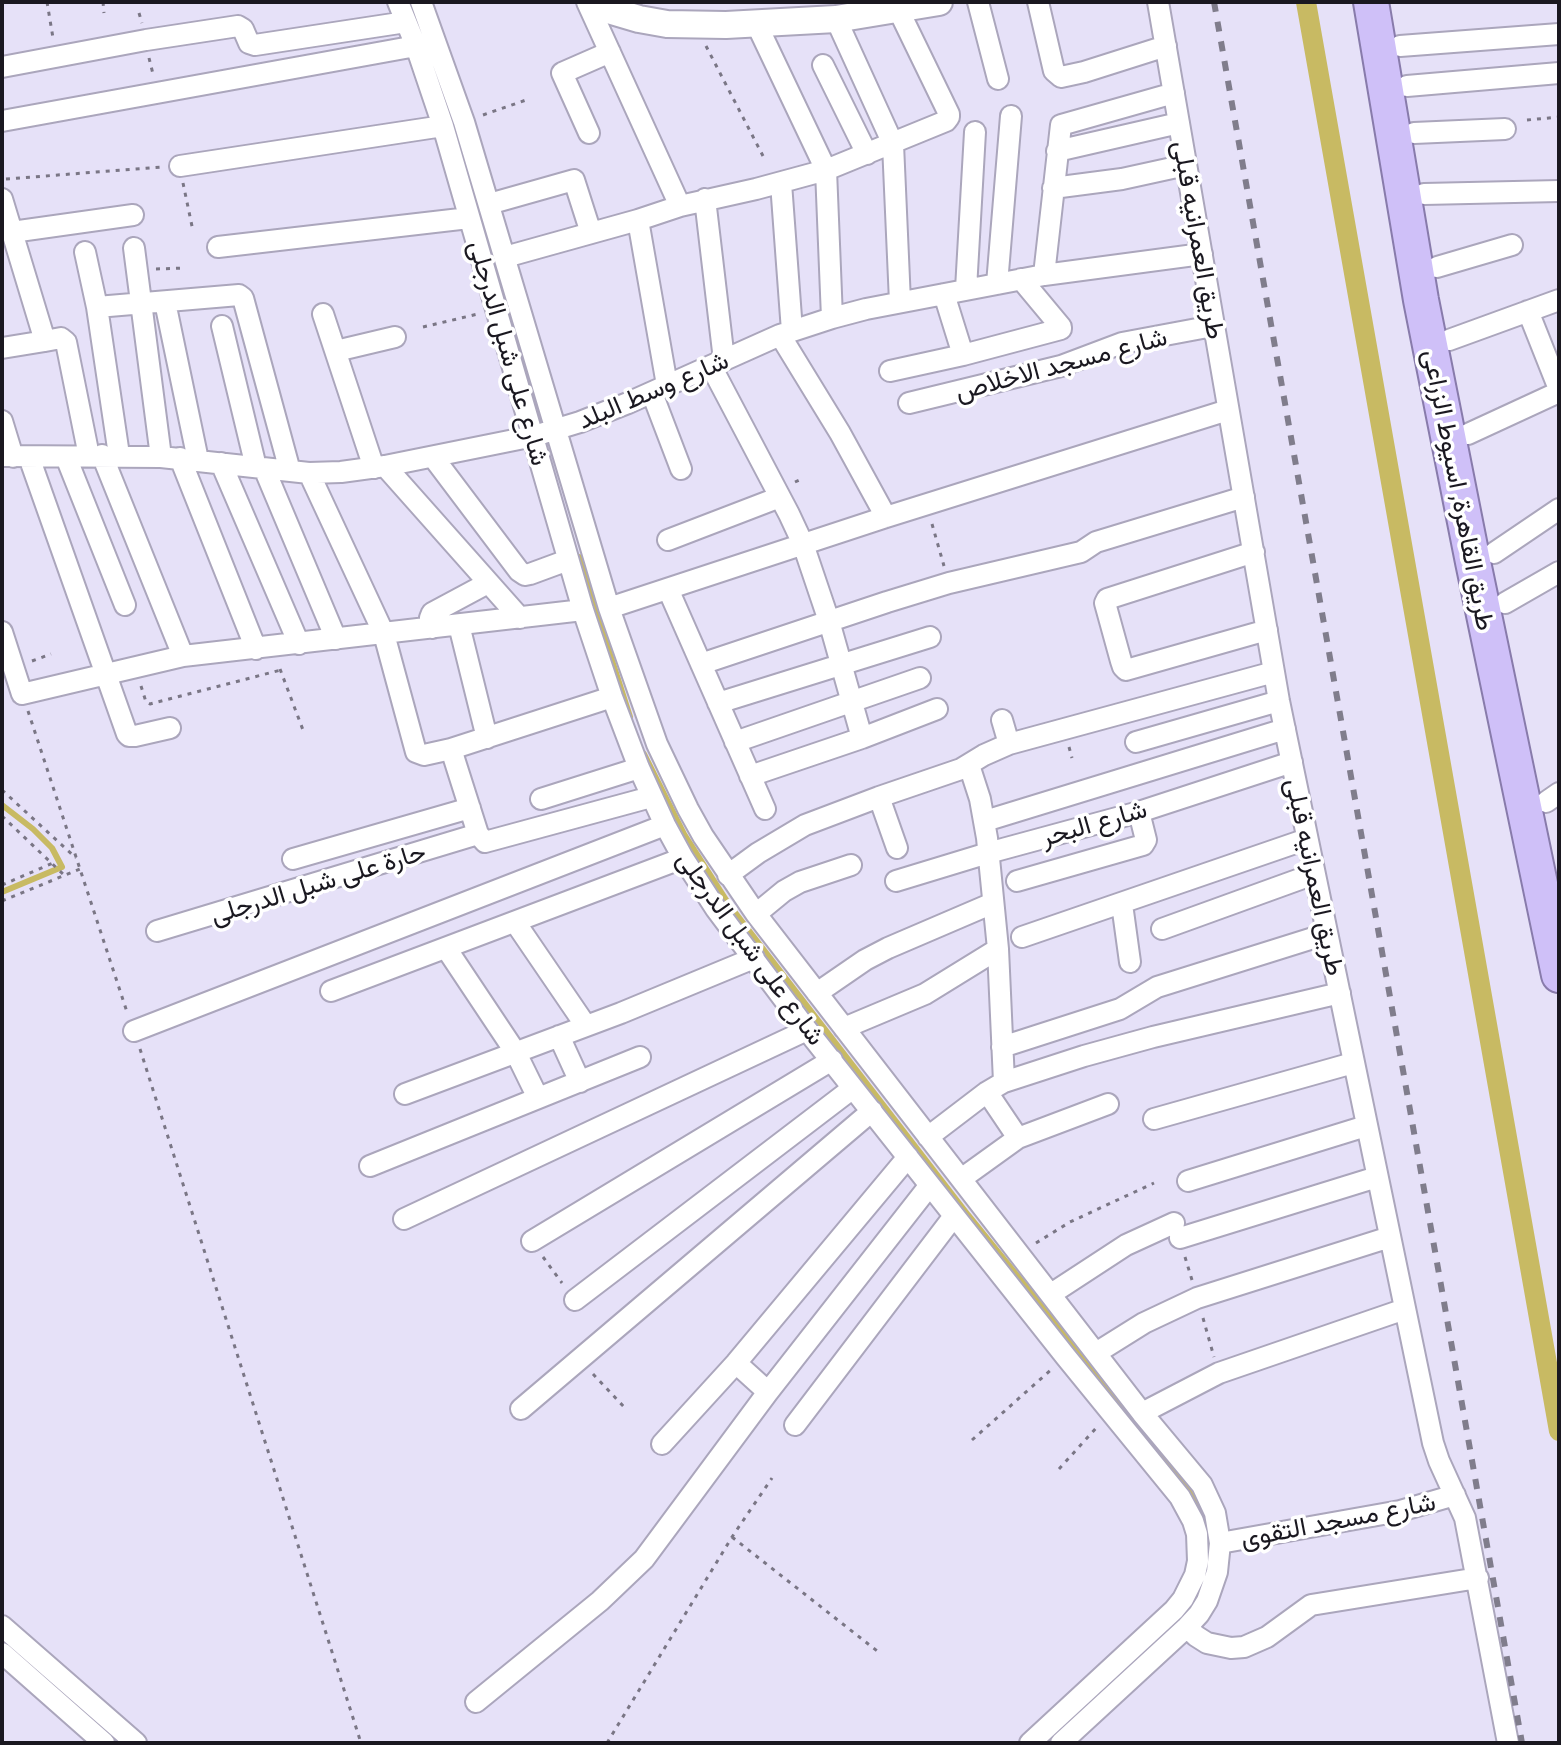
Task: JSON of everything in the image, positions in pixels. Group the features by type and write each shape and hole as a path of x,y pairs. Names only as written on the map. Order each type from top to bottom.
{"highway":[{"name":"طريق القاهرة, اسيوط الزراعى","path":"1371,2 1421,300 1559,864"},
{"name":"طريق القاهرة, اسيوط الزراعى","path":"1393,2 1449,340 1541,787 1559,975"}],"street":[{"name":"شارع على شبل الدرجلى","path":"398,2 443,126 583,610 639,768 665,825 716,909 807,1030 1188,1508 1197,1534 1198,1561 1190,1587 1174,1610 1030,1743"},
{"name":"شارع على شبل الدرجلى","path":"421,2 464,122 636,689 671,777 695,823 756,914 1142,1413 1202,1485 1215,1513 1220,1543 1217,1572 1199,1614 1061,1743"},
{"path":"589,2 639,19 696,25 757,25 836,19 939,2"},
{"path":"589,2 680,206"},
{"path":"978,2 998,79"},
{"path":"1038,2 1054,71 1061,77 1166,46"},
{"name":"طريق العمرانيه قبلى","path":"1158,2 1279,701 1433,1443 1465,1518 1508,1743"},
{"path":"505,257 705,199 826,170 946,121 949,117 933,79 898,9"},
{"path":"836,19 893,144 900,302"},
{"path":"2,67 238,26 243,29 249,43 255,45 406,22"},
{"path":"757,25 826,170 832,318"},
{"path":"1400,46 1559,34"},
{"path":"2,121 416,46"},
{"path":"589,133 562,73 610,52"},
{"path":"823,65 867,154"},
{"path":"1407,86 1559,73"},
{"path":"1044,275 1061,125 1174,93"},
{"path":"997,284 1011,116"},
{"path":"1057,151 1179,123"},
{"path":"180,166 443,126"},
{"path":"1414,133 1505,129"},
{"path":"966,289 975,132"},
{"path":"1053,188 1122,179 1186,165"},
{"path":"489,204 574,180 591,233"},
{"path":"781,183 786,333 886,517"},
{"path":"1424,194 1559,191"},
{"path":"2,199 45,341"},
{"path":"705,199 718,363 803,544 829,621 862,738"},
{"path":"12,232 133,215"},
{"path":"218,247 469,218"},
{"path":"638,220 660,389 681,469"},
{"path":"1437,267 1512,245"},
{"path":"134,248 141,303 180,458 264,648"},
{"path":"85,252 97,307 103,456"},
{"name":"شارع وسط البلد","path":"15,457 180,458 300,472 341,472 379,467 556,430 604,413 786,333 832,318 1044,275 1202,254"},
{"path":"890,371 1061,328 1021,279"},
{"path":"944,294 963,355"},
{"path":"97,307 239,295 243,298 300,472 384,634 416,752 424,755 451,749 612,697"},
{"path":"1449,340 1559,300"},
{"path":"165,302 180,458"},
{"path":"1468,434 1559,391 1528,311"},
{"path":"326,322 379,467 520,618"},
{"path":"222,326 260,468 336,639"},
{"name":"شارع مسجد الاخلاص","path":"909,403 1061,366 1122,343 1213,326"},
{"path":"336,351 395,337"},
{"path":"2,348 61,338 66,342 103,456 183,656"},
{"path":"609,608 1228,410"},
{"path":"2,421 106,673 127,734 135,736 170,728"},
{"path":"66,457 125,605"},
{"path":"433,457 519,571 530,574 568,560"},
{"path":"221,463 299,644"},
{"path":"668,540 780,497"},
{"path":"701,664 949,583 1081,552 1096,542 1244,497"},
{"path":"1494,553 1559,509"},
{"path":"1254,552 1107,599 1105,603 1126,670 1267,630"},
{"path":"1505,603 1559,572"},
{"path":"432,628 432,613 488,583"},
{"path":"668,589 765,809"},
{"path":"2,632 22,694 183,656 583,610"},
{"path":"459,625 487,738"},
{"path":"718,703 930,637"},
{"path":"728,875 758,853 822,818 969,765 1009,744 1274,672"},
{"path":"735,742 920,678"},
{"path":"1136,742 1279,701"},
{"path":"750,776 937,709"},
{"path":"1002,720 1009,744"},
{"path":"985,821 1285,729"},
{"path":"451,749 483,838"},
{"name":"شارع البحر","path":"896,881 1139,812 1292,762"},
{"path":"969,765 985,821 998,949 1002,1047 995,1087 1018,1138"},
{"path":"541,799 639,768"},
{"name":"حارة على شبل الدرجلى","path":"157,931 483,838 651,797"},
{"path":"879,797 897,848"},
{"path":"293,859 470,808"},
{"path":"1017,881 1143,845 1146,840 1139,812"},
{"path":"134,1031 665,825"},
{"path":"1022,937 1307,839"},
{"path":"331,991 683,858"},
{"path":"756,914 800,882 851,865"},
{"path":"1162,929 1314,874"},
{"path":"817,993 888,948 993,903"},
{"path":"1122,904 1130,962"},
{"path":"515,922 586,1026"},
{"path":"1002,1047 1120,1009 1157,987 1326,934"},
{"path":"446,948 516,1053 538,1098"},
{"path":"844,1028 925,994 998,949"},
{"path":"405,1094 754,958"},
{"path":"928,1137 995,1087 1084,1056 1153,1037 1340,993"},
{"path":"404,1219 807,1030"},
{"path":"559,1036 580,1082"},
{"path":"370,1166 640,1057"},
{"path":"532,1241 832,1060"},
{"path":"1154,1119 1353,1063"},
{"path":"575,1300 853,1088"},
{"path":"961,1179 1018,1138 1108,1104"},
{"path":"521,1409 872,1111"},
{"path":"1188,1181 1366,1126"},
{"path":"662,1444 736,1363 908,1157"},
{"path":"1051,1294 1126,1245 1377,1177"},
{"path":"476,1702 600,1601 644,1559 768,1392 930,1185"},
{"path":"795,1425 954,1216"},
{"path":"1096,1353 1144,1323 1197,1298 1390,1237"},
{"path":"1142,1413 1219,1373 1405,1309"},
{"path":"736,1363 768,1392"},
{"name":"شارع مسجد التقوى","path":"1220,1543 1400,1511 1455,1495"},
{"path":"1187,1627 1207,1643 1244,1647 1267,1637 1311,1605 1478,1578"},
{"path":"2,1626 136,1743"},
{"path":"2,1653 104,1743"}],"path":[{"path":"47,2 56,57"},
{"path":"103,2 104,13"},
{"path":"696,25 763,156"},
{"path":"146,40 157,93"},
{"path":"464,122 526,100"},
{"path":"1527,120 1559,117"},
{"path":"2,180 180,166 193,231"},
{"path":"137,270 185,268"},
{"path":"423,327 496,310"},
{"path":"926,505 949,583"},
{"path":"264,648 281,670 303,730"},
{"path":"148,703 281,670"},
{"path":"22,694 134,1031 361,1743"},
{"path":"2,790 77,858"},
{"path":"2,816 64,875"},
{"path":"2,885 53,863"},
{"path":"2,901 80,868"},
{"path":"1019,1253 1070,1222 1154,1183"},
{"path":"532,1241 575,1300"},
{"path":"972,1440 1066,1357"},
{"path":"580,1360 625,1408"},
{"path":"1059,1469 1112,1411"},
{"path":"607,1743 732,1537 772,1478"},
{"path":"732,1537 881,1654"}],"waterway":[{"path":"1306,2 1559,1431"},
{"path":"579,557 630,717"},
{"path":"644,754 684,834 730,906 968,1215 1192,1491 1204,1512"},
{"path":"2,805 52,848 62,867 2,892"}],"railway":[{"path":"1214,2 1522,1743"}]}
